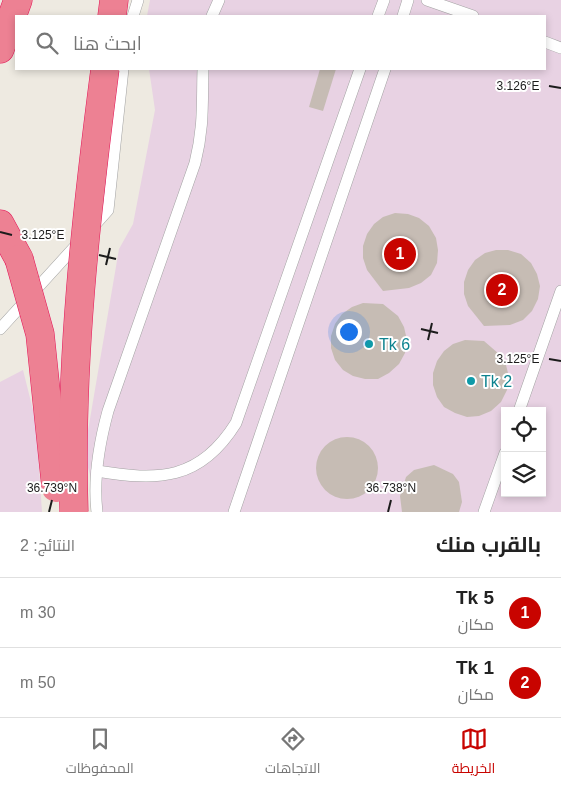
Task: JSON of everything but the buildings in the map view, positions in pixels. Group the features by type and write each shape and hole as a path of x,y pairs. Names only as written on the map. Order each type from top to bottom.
{"highway":[{"path":"0,49 18,0"},
{"path":"112,15 114,0"},
{"path":"74,512 72,450 82,284 105,70"},
{"path":"0,224 19,259 40,334 59,512"}],"lane":[{"path":"133,15 138,0"},
{"path":"212,15 219,0"},
{"path":"378,15 384,0"},
{"path":"403,15 408,0"},
{"path":"428,0 470,15"},
{"path":"546,42 561,48"},
{"path":"0,329 108,210 123,70"},
{"path":"97,512 96,471 108,412 195,163 203,126 203,70"},
{"path":"96,471 154,477 181,472 209,455 225,442 236,423 360,70"},
{"path":"234,512 385,70"},
{"path":"520,407 561,291"},
{"path":"484,512 501,464"}],"shaded area":[{"path":"150,0 561,0 561,512 101,512 84,454 119,249 133,224 155,110 149,70 546,70 546,15 147,15"},
{"path":"23,370 36,422 42,512 0,512 0,382"}],"place":[{"name":"Tk 5","path":"400,254"},
{"name":"Tk 1","path":"502,290"},
{"name":"Tk 6","path":"369,344"},
{"name":"Tk 2","path":"471,381"}]}
